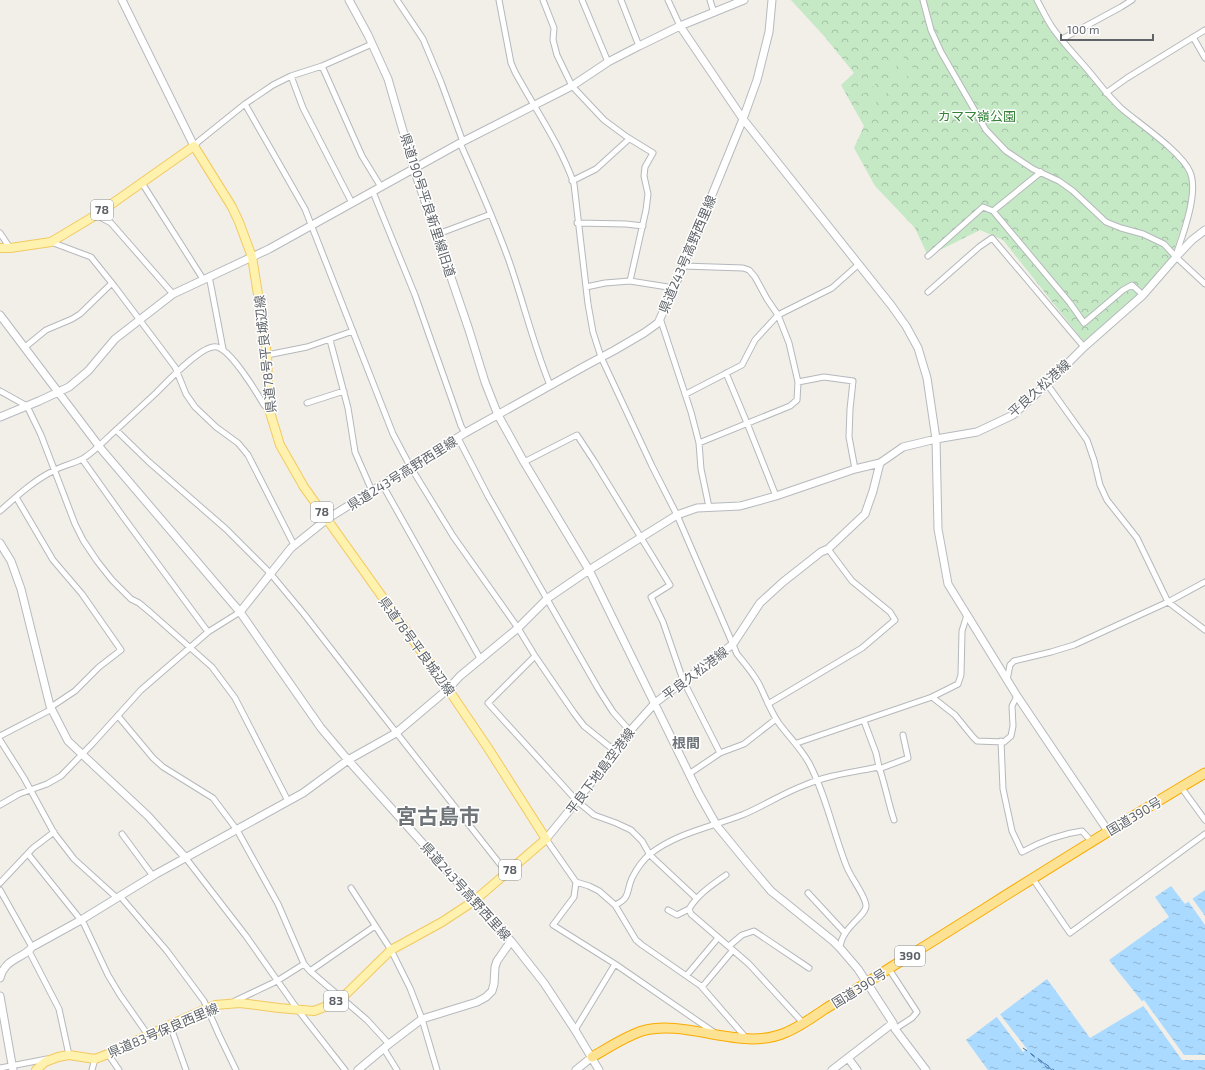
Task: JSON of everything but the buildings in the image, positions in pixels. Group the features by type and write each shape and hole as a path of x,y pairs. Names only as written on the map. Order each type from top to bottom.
{"highway":[{"name":"国道390号","path":"592,1057 643,1031 671,1029 747,1039 765,1039 785,1033 804,1024 1108,831 1205,773"}],"main road":[{"name":"78","path":"0,248 51,242 96,215 194,146"},
{"name":"県道78号平良城辺線","path":"194,146 232,207 252,257 266,356 269,408 280,444 304,487 448,689 488,748 546,839"},
{"name":"78","path":"474,900 546,839"},
{"name":"県道83号保良西里線","path":"36,1070 50,1059 69,1055 95,1059 215,1005 240,1003 314,1011 342,998 391,950 442,922 474,900"}],"street":[{"path":"122,0 194,146 245,104 273,85 291,76 322,66 372,44"},
{"name":"県道190号平良新里線旧道","path":"349,0 388,79 414,169 469,330 485,382 498,415 524,462 589,570 689,774 716,824 771,891 840,948 858,969 894,1026 926,1070"},
{"path":"397,0 423,39 441,82 462,143 508,259 537,352 550,385"},
{"path":"499,0 511,63 550,131 572,181 576,196 577,223 593,332 601,357 652,466 677,515 737,654 752,672 776,719 797,743 809,764 850,876 865,900 865,912 849,926 840,941 840,948"},
{"path":"543,0 554,28 553,40 557,55 572,86 604,120 629,139 653,153 645,167 644,176 648,194 646,210 630,281"},
{"path":"582,0 608,62"},
{"path":"621,0 639,46"},
{"path":"668,0 680,26 743,119 891,305 906,326 918,348 927,378 936,439 938,529 948,584 1017,696 1108,831"},
{"path":"710,0 714,13"},
{"path":"0,417 69,387 84,375 115,339 173,294 269,249 462,143 572,86 608,62 639,46 680,26 744,0"},
{"name":"県道243号高野西里線","path":"599,1070 544,983 511,941 321,728 240,612 294,545 327,519 465,433 644,333 658,323 674,288 743,119 757,80 769,32 772,0"},
{"path":"923,0 931,30 941,52 986,130 994,139 1006,151 1033,169 1059,181 1073,191 1106,222 1143,234 1164,244 1205,284"},
{"path":"1037,0 1046,17 1062,40 1106,93 1120,108 1164,144 1190,171 1192,193 1189,214 1176,257"},
{"path":"1062,40 1132,0"},
{"path":"1106,93 1127,78 1175,50 1192,37 1205,30"},
{"path":"1192,37 1205,58"},
{"path":"322,66 362,156 381,187"},
{"path":"291,76 303,108 352,203"},
{"path":"245,104 298,197 311,225 393,434 410,466 453,536 518,628 535,656 584,726 615,751"},
{"path":"572,181 596,169 629,139"},
{"path":"993,211 1041,172"},
{"path":"142,183 212,286 222,349"},
{"path":"373,192 415,295 459,420 465,433"},
{"path":"928,256 983,207 993,211 1065,297 1084,323 1123,290 1132,285 1143,295"},
{"path":"436,233 446,231 491,214"},
{"path":"96,215 111,223 173,294"},
{"path":"577,223 626,224 643,226"},
{"name":"平良久松港線","path":"655,703 683,680 732,644 760,603 783,582 828,549 865,514 880,463 903,447 936,439 977,432 1013,415 1084,347 1143,295 1192,240 1205,230"},
{"path":"0,234 10,248"},
{"path":"928,292 979,247 992,238 1084,347"},
{"path":"51,242 91,257 112,283 175,367 186,394 194,406 216,427 238,443 248,455 294,545"},
{"path":"686,394 742,365 755,340 778,315 832,288 859,264"},
{"path":"683,266 743,268 749,270 778,315 789,343 798,382 796,400 794,403 699,443"},
{"path":"586,287 605,283 630,281 674,288"},
{"path":"24,348 46,330 72,319 112,283"},
{"path":"0,315 99,446 240,612 208,632 141,690 61,776 54,781 9,799 0,805"},
{"path":"660,318 686,394 699,443 709,507"},
{"path":"266,356 307,348 353,331"},
{"path":"330,340 348,408 355,452 372,490"},
{"path":"0,511 35,481 55,469 82,459 99,446 177,371 205,350 216,346 222,349 237,365 264,405 269,408"},
{"path":"726,373 748,423 776,496"},
{"path":"798,382 824,377 853,381 849,437 855,469"},
{"path":"1046,384 1087,440 1100,485 1107,500 1137,538 1168,602 1205,630"},
{"path":"0,391 27,406 55,469 75,524 97,562 131,599 139,603 212,667 235,698 288,801"},
{"path":"307,403 344,391"},
{"path":"116,430 149,462 226,530 270,573 304,614 507,873"},
{"path":"524,462 577,435 670,585 650,597 663,622 683,680 720,753"},
{"path":"458,438 488,496 548,598 599,690 613,712 630,730"},
{"path":"82,459 208,632"},
{"path":"0,978 4,968 30,949 153,876 303,793 348,760 396,733 448,689 460,676 518,628 548,598 589,570 677,515 697,508 740,506 776,496 855,469 880,463"},
{"path":"382,484 481,660"},
{"path":"0,736 51,708 74,691 99,667 121,650 82,594 53,560 16,497"},
{"path":"0,542 11,561 21,589 51,708 68,741 148,816 185,858 246,936 298,1010 345,1070"},
{"path":"768,704 862,648 895,620 890,612 852,581 828,549"},
{"path":"1007,680 1010,665 1014,661 1074,645 1168,602 1205,582"},
{"path":"797,743 932,697 958,684 961,675 962,631 967,615"},
{"path":"535,656 488,702 578,801 594,815 631,830 642,841 650,855 696,898"},
{"path":"932,697 955,715 977,741 1004,742 1011,736 1013,726 1012,706 1017,696"},
{"name":"平良下地島空港線","path":"546,839 578,801 630,730 655,703"},
{"path":"118,716 163,768 214,798 237,830 278,904 304,964 310,971 368,1020 386,1047 397,1070"},
{"path":"689,774 720,753 744,744 776,719"},
{"path":"864,721 876,753 894,820"},
{"path":"615,905 622,902 629,892 632,879 640,865 650,855 674,839 759,808 816,780 879,768 908,758 902,735"},
{"path":"0,740 10,754 54,832 74,858 118,897 166,951 204,1001 236,1070"},
{"path":"1001,742 1003,789 1012,831 1022,852 1065,833 1082,831 1092,842"},
{"path":"1181,787 1205,820"},
{"path":"0,883 33,848 54,832"},
{"path":"122,834 153,876"},
{"path":"1032,879 1070,933 1205,834"},
{"path":"546,839 576,882 599,891 615,905 636,940 702,987 747,1039"},
{"path":"28,854 81,920 108,975 148,1035"},
{"path":"668,910 677,915 689,909 696,898 726,875"},
{"path":"576,882 574,897 553,925 615,964 681,1011 718,1035"},
{"path":"351,888 391,950 410,988 422,1019 437,1070"},
{"path":"0,890 59,1009 69,1055"},
{"path":"808,894 845,933"},
{"path":"689,909 691,914 749,964 804,1024"},
{"path":"310,971 375,926"},
{"path":"702,987 742,935 754,931 809,968"},
{"path":"687,975 718,938"},
{"path":"358,1070 422,1019 477,1002 486,997 492,991 494,984 496,961 511,941"},
{"path":"226,1004 277,981 304,964"},
{"path":"575,1030 615,964"},
{"path":"832,1070 894,1026 912,1018 917,1012 889,969"},
{"path":"0,996 13,1067"},
{"path":"170,1024 186,1070"},
{"path":"108,1054 119,1070"},
{"path":"576,1070 592,1057"},
{"path":"848,1058 856,1070"},
{"path":"0,1068 13,1067 50,1059"},
{"path":"92,1070 95,1059"}],"green space":[{"name":"カママ嶺公園","path":"791,0 1038,0 1062,39 1106,93 1156,137 1190,171 1191,196 1174,250 1178,255 1143,295 1084,342 1003,240 980,230 928,256 915,228 875,186 854,148 864,126 841,85 854,73 824,36"},
{"path":"899,52 905,59 889,73 883,66"},
{"path":"909,64 915,70 898,84 892,78"},
{"path":"873,73 879,81 863,94 857,87"},
{"path":"882,85 888,92 872,106 866,99"}],"water":[{"path":"1171,886 1185,904 1205,890 1205,1070 988,1070 966,1040 1047,979 1090,1038 1145,1005 1109,960 1169,917 1155,897"}],"pier":[{"path":"1192,898 1205,916 1205,925 1188,901"},
{"path":"1144,1000 1184,1055 1205,1055 1205,1060 1182,1060 1142,1004 1141,1002"},
{"path":"999,1013 1027,1049 1023,1052 996,1016"}],"ferry route":[{"path":"1023,1048 1054,1070"},
{"path":"1031,1054 1050,1070"},
{"path":"1041,1061 1052,1070"}],"district":[{"name":"根間","path":"686,743"},
{"name":"宮古島市","path":"438,817"}]}
